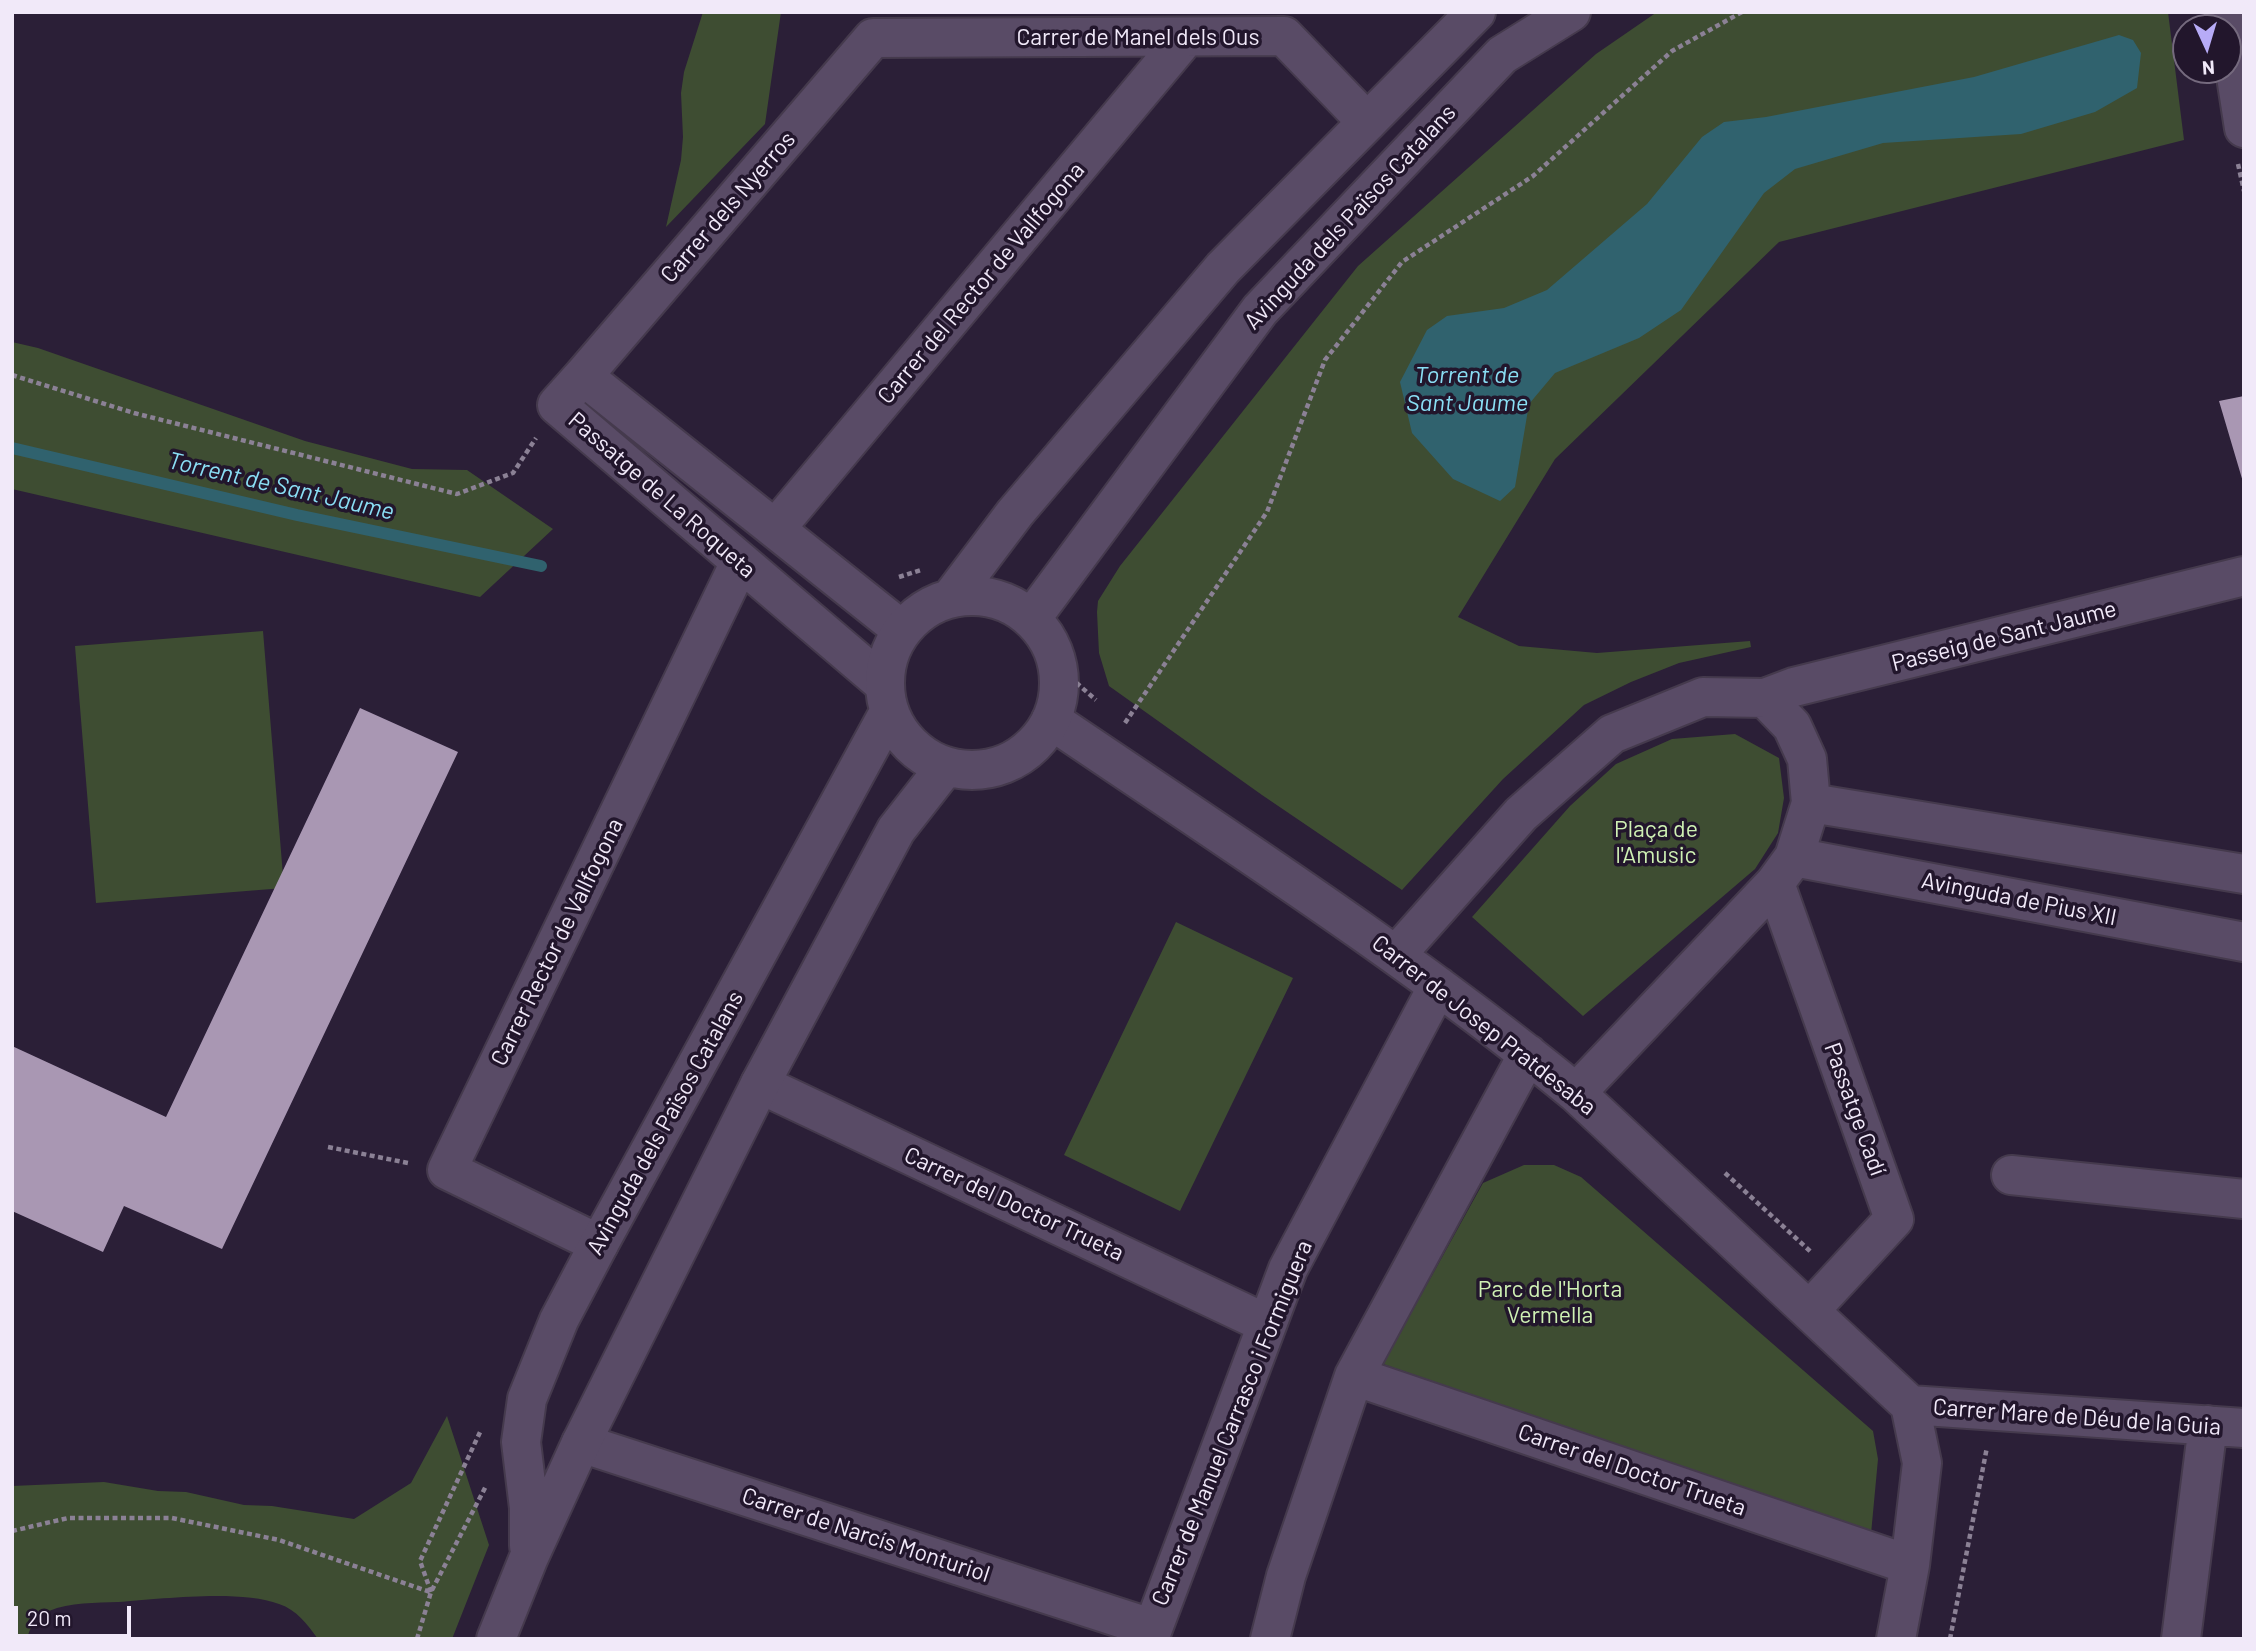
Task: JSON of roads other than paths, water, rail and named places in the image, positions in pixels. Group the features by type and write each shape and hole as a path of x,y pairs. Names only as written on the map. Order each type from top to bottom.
{"street":[{"path":"951,598 1015,513 1223,268 1476,12"},
{"name":"Avinguda dels Països Catalans","path":"1031,619 1260,310 1502,55 1571,12"},
{"path":"2226,12 2244,128"},
{"name":"Carrer de Manel dels Ous","path":"873,38 1284,36 1367,122"},
{"name":"Carrer del Rector de Vallfogona","path":"776,528 1186,37"},
{"name":"Carrer dels Nyerros","path":"583,376 873,38"},
{"name":"Passatge de La Roqueta","path":"887,698 740,562 557,405 583,376 902,630"},
{"name":"Carrer Rector de Vallfogona","path":"599,1244 447,1170 740,562"},
{"name":"Passeig de Sant Jaume","path":"1765,698 1794,687 2244,576"},
{"path":"972,595 993,598 1014,606 1031,619 1048,641 1057,666 1058,694 1051,720 1040,737 1025,752 1007,762 987,768 967,770 946,766 922,754 902,735 887,698 889,656 902,630 924,610 951,598 972,595"},
{"path":"1396,955 1521,814 1612,734 1703,697 1765,698 1792,726 1807,759 1811,803 1784,870 1576,1093"},
{"name":"Avinguda dels Països Catalans","path":"529,1557 530,1508 521,1441 527,1398 559,1320 887,698"},
{"name":"Carrer de Josep Pratdesaba","path":"1051,720 1396,955 1528,1054 1576,1093 1910,1405"},
{"name":"Avinguda dels Països Catalans","path":"496,1639 529,1557 581,1443 760,1084 897,830 946,766"},
{"path":"1811,803 2244,874"},
{"name":"Avinguda de Pius XII","path":"1784,870 2244,942"},
{"name":"Passatge Cadí","path":"1784,870 1894,1219 1810,1310"},
{"name":"Carrer de Manuel Carrasco i Formiguera","path":"1150,1634 1288,1269 1438,986"},
{"path":"1270,1639 1286,1576 1354,1376 1528,1054"},
{"name":"Carrer del Doctor Trueta","path":"760,1084 1267,1324"},
{"path":"2011,1175 2244,1199"},
{"name":"Carrer del Doctor Trueta","path":"1354,1376 1910,1565"},
{"path":"1896,1639 1910,1565 1922,1463 1910,1405"},
{"name":"Carrer Mare de Déu de la Guia","path":"1910,1405 2226,1427"},
{"path":"2180,1639 2226,1427"},
{"name":"Carrer de Narcís Monturiol","path":"581,1443 1150,1634"}],"water":[{"name":"Torrent de Sant Jaume","path":"2119,35 2133,40 2141,53 2137,88 2095,112 2021,134 1883,143 1795,169 1764,193 1681,310 1639,338 1555,373 1529,404 1515,487 1500,501 1453,479 1412,433 1400,382 1427,330 1447,316 1504,308 1547,290 1647,204 1702,137 1724,122 1766,117 1974,77"}],"waterway":[{"name":"Torrent de Sant Jaume","path":"12,448 297,515 541,566"}],"park label":[{"name":"Plaça de l'Amusic","path":"1656,842"},
{"name":"Parc de l'Horta Vermella","path":"1550,1302"}]}
